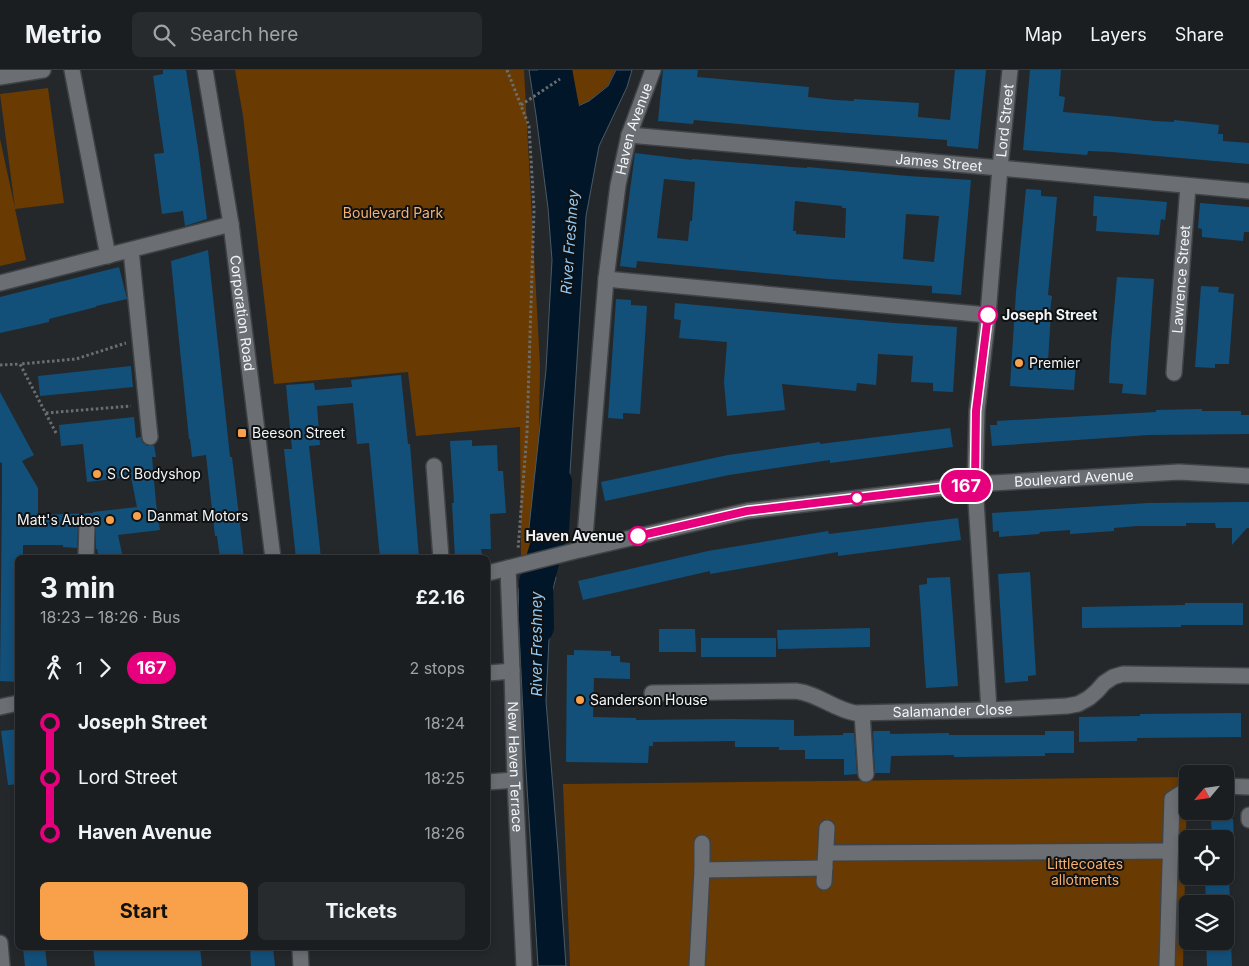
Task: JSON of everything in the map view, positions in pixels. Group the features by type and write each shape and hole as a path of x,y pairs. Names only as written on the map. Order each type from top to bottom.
{"street":[{"path":"0,77 43,70"},
{"path":"72,70 108,256"},
{"name":"Corporation Road","path":"205,70 231,224 273,555"},
{"name":"Haven Avenue","path":"579,550 606,279 618,185 629,135 653,70"},
{"name":"Lord Street","path":"989,710 975,484 976,411 988,315 1010,70"},
{"name":"James Street","path":"629,135 1249,191"},
{"name":"Lawrence Street","path":"1174,373 1188,186"},
{"path":"0,282 231,224"},
{"path":"130,250 150,438"},
{"path":"606,279 988,315"},
{"path":"434,466 441,555"},
{"name":"Boulevard Avenue","path":"490,572 514,561 579,550 747,511 975,484 1179,472 1249,476"},
{"path":"86,555 87,525"},
{"name":"New Haven Terrace","path":"514,561 512,670 524,966"},
{"path":"490,672 512,670"},
{"name":"Salamander Close","path":"652,693 807,692 845,711 862,713 989,710 1057,707 1078,704 1089,698 1113,677 1123,674 1249,676"},
{"path":"0,707 15,704"},
{"path":"862,713 866,774"},
{"path":"490,782 515,780"},
{"path":"1234,786 1249,786"},
{"path":"1167,966 1172,799 1179,795"},
{"path":"1249,815 1249,820"},
{"path":"825,868 827,828"},
{"path":"697,966 702,843"},
{"path":"702,870 825,868 1170,851"},
{"path":"0,943 2,966"},
{"path":"300,950 301,966"}],"path":[{"path":"507,70 529,126 534,209 527,432 514,561"},
{"path":"521,105 560,79"},
{"path":"0,365 76,359 140,338"},
{"path":"20,364 56,433"},
{"path":"46,413 147,404"}],"green space":[{"name":"Boulevard Park","path":"235,70 524,70 540,365 535,552 521,557 520,427 416,436 408,372 274,384 243,116"},
{"path":"555,70 615,70 608,85 589,101 576,106 561,101"},
{"path":"48,88 64,203 15,209 26,260 0,266 0,139 15,208 0,94"},
{"name":"Littlecoates allotments","path":"1179,777 1179,820 1186,820 1186,830 1179,830 1179,885 1185,885 1185,895 1179,895 1179,950 1183,950 1183,966 570,966 563,784"}],"water":[{"path":"529,70 555,70 561,102 576,107 589,101 608,86 616,70 632,70 627,87 599,146 586,216 567,521 562,527 529,537 546,370 552,260 548,208"},
{"path":"556,577 551,597 546,701 566,966 538,966 525,754 518,611 519,588 526,584"}],"building":[{"path":"163,70 186,70 198,148 207,219 185,226 183,211 162,214 154,154 164,153 153,76 163,74"},
{"path":"663,70 698,70 697,77 809,87 808,97 835,100 854,101 854,99 919,103 918,117 950,120 955,70 986,70 978,149 947,146 947,140 694,120 693,124 658,121"},
{"path":"1030,70 1061,70 1059,96 1065,97 1063,112 1219,125 1218,134 1223,134 1223,141 1249,143 1249,164 1112,152 1088,151 1087,155 1023,150"},
{"path":"635,153 692,160 971,180 961,295 932,293 932,286 829,279 637,261 636,268 620,266","holes":["664,179 695,182 692,221 690,221 688,241 657,238","795,201 846,208 845,238 796,234 796,231 793,231","906,214 939,216 934,262 903,259"]},
{"path":"1026,189 1041,190 1041,196 1057,197 1048,295 1052,296 1048,361 1076,363 1074,390 1010,386 1016,292"},
{"path":"1094,196 1167,202 1165,220 1161,219 1159,235 1096,231 1097,216 1093,216"},
{"path":"1200,203 1249,207 1249,232 1244,232 1243,241 1202,237 1202,229 1198,228"},
{"path":"208,250 230,457 232,457 244,555 220,555 217,536 215,536 206,455 192,457 171,261"},
{"path":"119,267 127,299 49,319 49,322 0,333 0,297"},
{"path":"1117,277 1154,279 1146,395 1122,393 1123,384 1109,383"},
{"path":"1201,286 1219,287 1218,292 1234,294 1229,364 1215,364 1215,368 1195,367"},
{"path":"616,299 631,300 631,305 647,306 640,414 623,413 623,419 608,418"},
{"path":"675,303 957,327 953,392 933,391 933,383 911,382 913,356 878,354 876,385 857,383 856,391 782,384 785,410 727,416 724,382 727,342 679,338 681,320 674,319"},
{"path":"131,366 133,387 40,396 38,376"},
{"path":"401,375 408,444 410,444 419,555 380,555 369,443 357,444 353,403 317,406 320,445 309,446 321,555 296,555 284,449 292,449 286,385 314,383 315,390 352,387 351,380"},
{"path":"0,392 34,455 22,461 38,488 38,515 67,514 69,516 68,514 93,513 137,507 131,477 87,482 83,444 61,446 59,425 134,417 136,438 141,437 142,442 147,446 154,445 156,457 152,457 160,530 118,535 122,555 98,555 96,549 95,521 92,517 82,517 78,525 77,548 63,547 63,545 23,545 23,555 15,555 15,682 0,681 2,462 0,463"},
{"path":"1202,409 1202,411 1241,411 1241,415 1249,415 1249,434 1149,435 992,446 990,425 997,425 997,421 1156,412 1156,410"},
{"path":"950,428 953,447 830,463 830,460 729,475 605,501 601,482 728,455 820,442 820,444"},
{"path":"472,440 472,446 497,445 498,471 503,471 506,513 490,514 491,549 481,549 482,555 455,555 450,441"},
{"path":"1249,502 1249,528 1232,545 1232,528 1216,528 1215,523 1186,523 1186,526 1137,526 1114,528 1114,531 1070,534 1070,530 999,537 999,531 993,532 992,513 1148,503"},
{"path":"958,518 961,540 838,556 838,552 710,574 710,571 583,600 578,581 708,551 828,531 829,534"},
{"path":"1030,572 1036,675 1028,676 1028,681 1005,683 998,574"},
{"path":"950,577 958,686 926,688 919,585 927,584 927,578"},
{"path":"1185,603 1243,603 1243,625 1082,628 1082,607 1185,605"},
{"path":"870,628 870,647 778,649 777,630"},
{"path":"659,629 695,629 696,652 659,652"},
{"path":"701,638 776,638 776,657 701,657"},
{"path":"574,650 611,651 611,656 620,656 620,662 630,663 630,679 594,678 593,717 636,718 636,720 794,720 794,736 854,733 857,774 844,775 844,759 805,759 805,750 779,750 779,747 735,747 735,741 653,742 653,746 649,746 648,763 566,762 567,655 574,655"},
{"path":"1241,713 1241,737 1137,738 1137,741 1079,742 1079,717"},
{"path":"15,729 15,784 8,785 1,731"},
{"path":"874,731 890,731 890,734 1045,735 1045,731 1074,731 1074,753 1045,753 1045,756 891,756 890,773 875,773"},
{"path":"1211,820 1233,820 1234,830 1212,830"},
{"path":"1205,885 1229,885 1230,895 1206,895"},
{"path":"23,950 45,950 47,966 25,966"},
{"path":"93,950 200,950 202,966 95,966"},
{"path":"250,950 273,950 275,966 251,966"},
{"path":"1206,950 1231,950 1232,966 1207,966"}],"waterway":[{"name":"River Freshney","path":"555,70 569,145"},
{"name":"River Freshney","path":"537,627 536,583 552,529 555,482"}],"bus line":[{"name":"167","path":"638,536 747,511 975,484 976,411 988,315"}],"place":[{"name":"Joseph Street","path":"988,315"},
{"name":"Premier","path":"1019,363"},
{"name":"Beeson Street","path":"242,433"},
{"name":"S C Bodyshop","path":"97,474"},
{"name":"Danmat Motors","path":"137,516"},
{"name":"Matt's Autos","path":"110,520"},
{"name":"Haven Avenue","path":"638,536"},
{"name":"Sanderson House","path":"580,700"}]}
